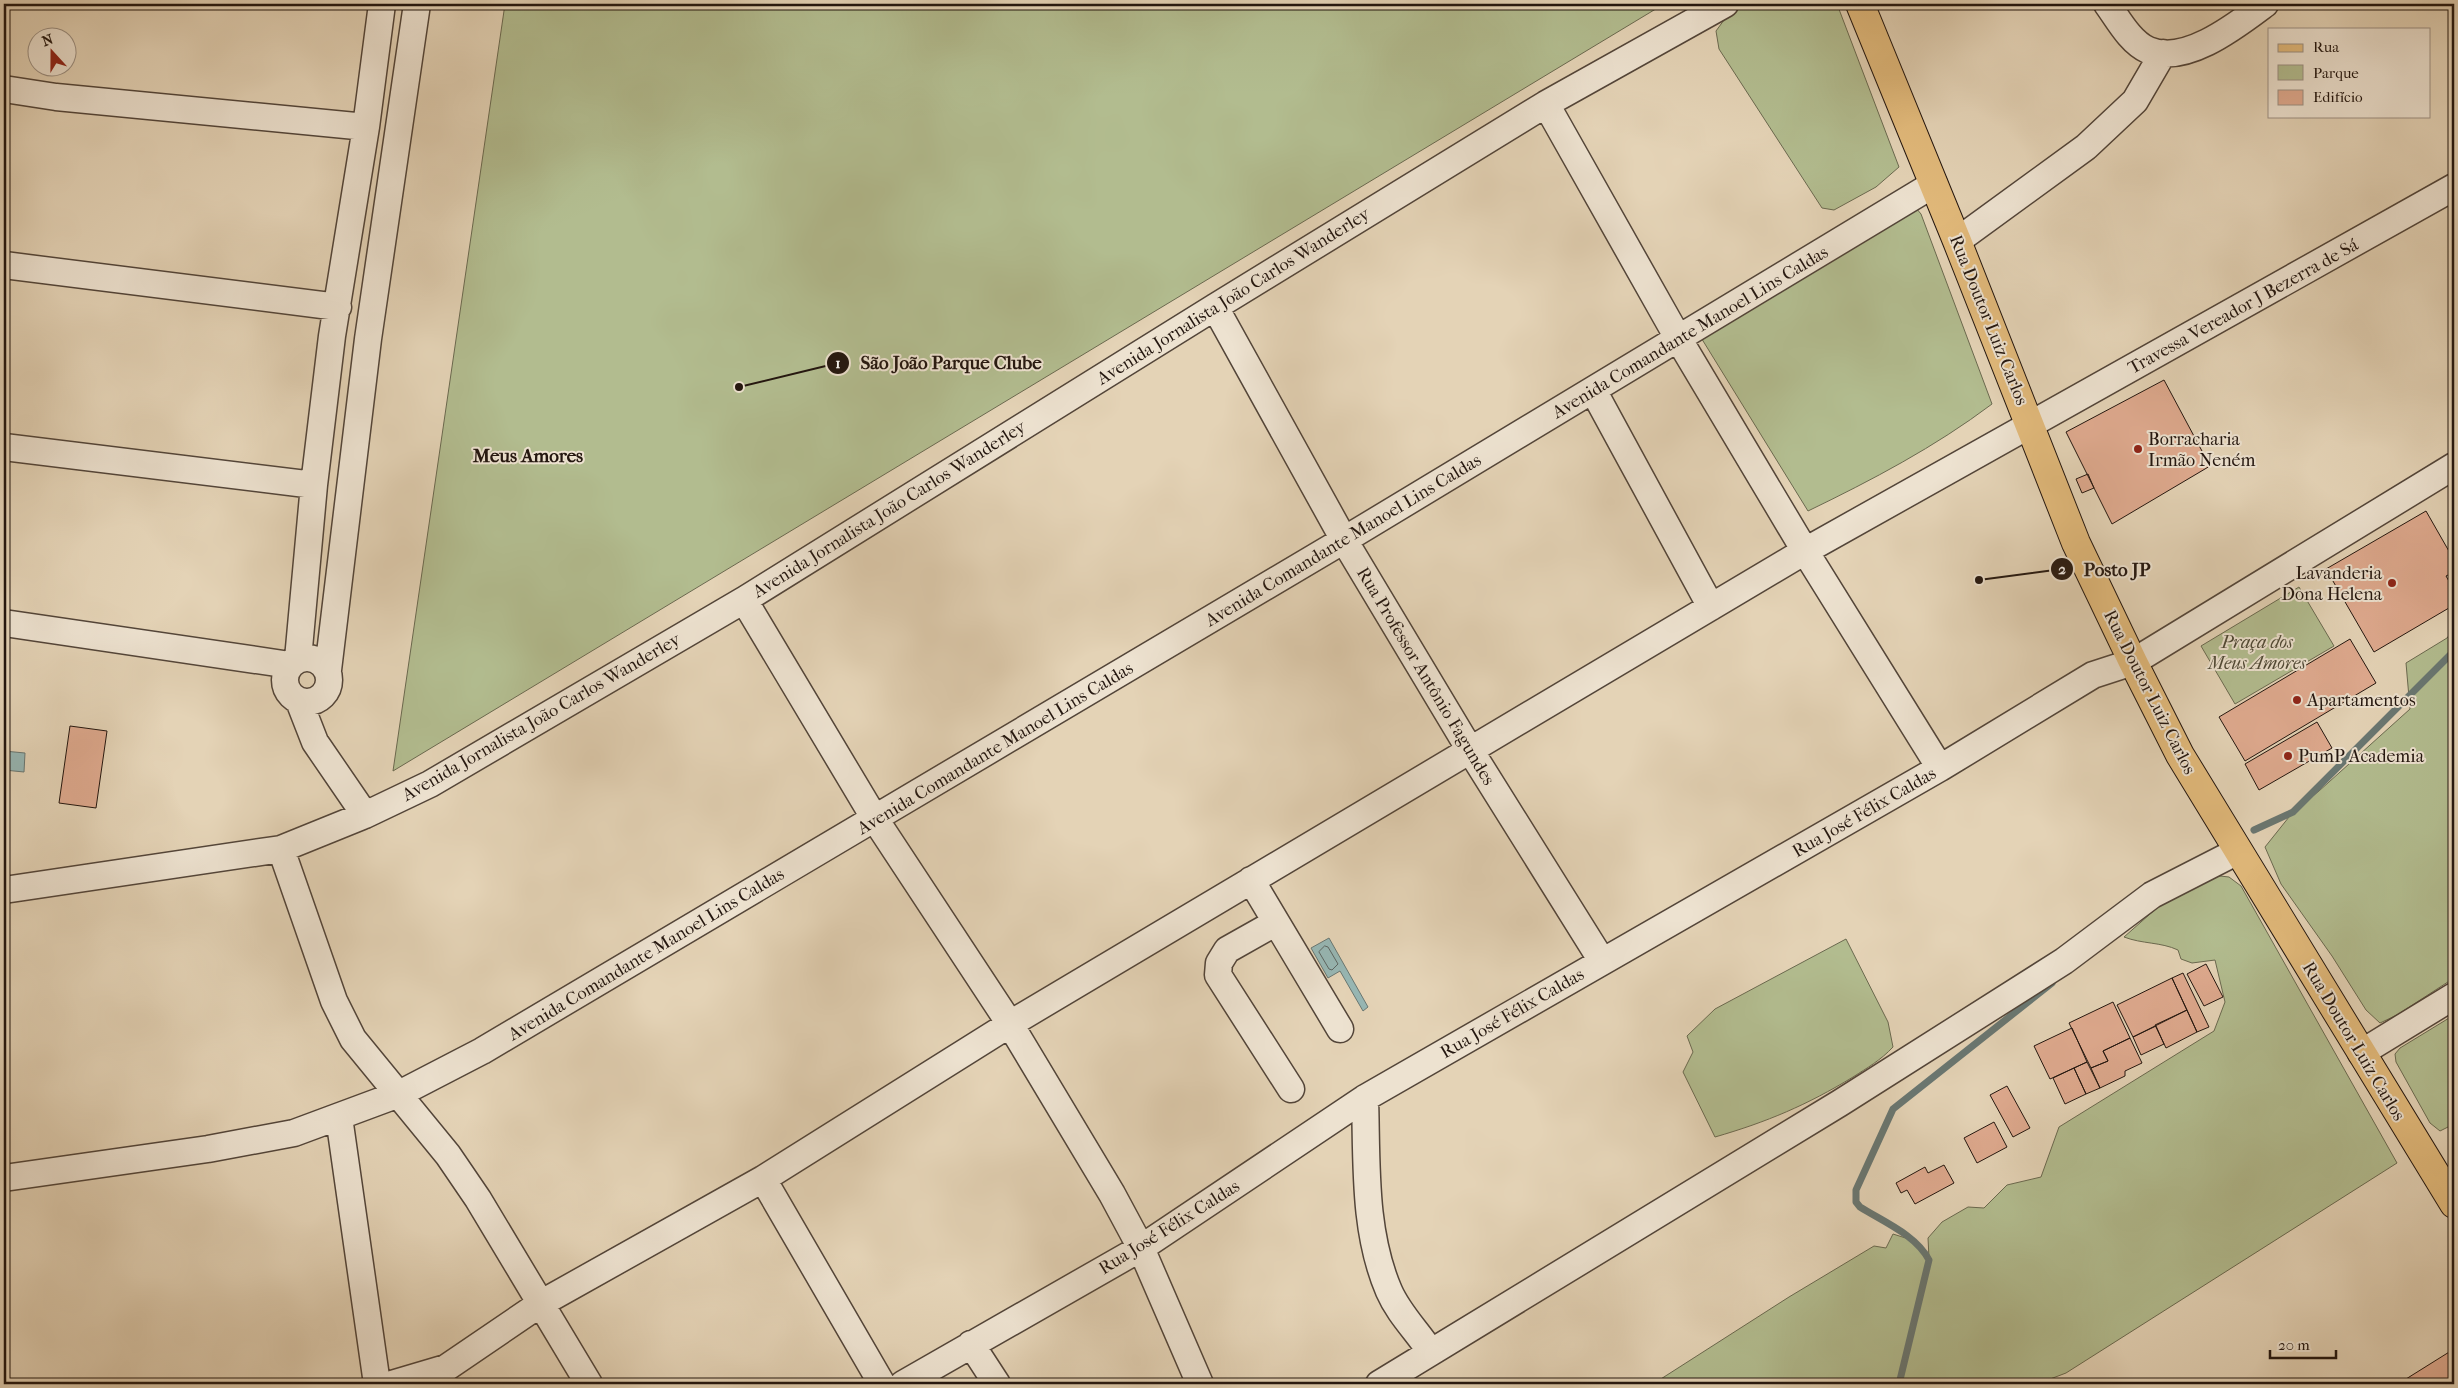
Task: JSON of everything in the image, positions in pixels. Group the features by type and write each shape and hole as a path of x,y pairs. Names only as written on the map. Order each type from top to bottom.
{"main road":[{"name":"Rua Doutor Luiz Carlos","path":"1860,4 2031,425 2076,542 2133,662 2180,755 2361,1054 2450,1189"}],"street":[{"path":"366,815 314,742 298,701 286,689 284,680 294,662 332,336 366,126 382,4"},
{"path":"298,701 308,703 324,695 330,679 328,670 368,339 417,4"},
{"name":"Avenida Jornalista João Carlos Wanderley","path":"4,890 281,849 366,815 430,784 744,600 1215,306 1546,104 1725,4"},
{"path":"2107,4 2127,33 2147,50 2163,53 2180,52 2203,44 2245,20 2265,4"},
{"path":"1957,241 2086,147 2135,101 2163,53"},
{"path":"4,89 56,97 366,126"},
{"path":"1546,104 1678,338 1805,551 1940,768"},
{"name":"Avenida Comandante Manoel Lins Caldas","path":"4,1178 208,1149 294,1132 339,1118 399,1094 482,1052 1344,540 1934,184"},
{"name":"Travessa Vereador J Bezerra de Sá","path":"392,1384 446,1368 540,1304 763,1179 1010,1024 1805,551 2454,187"},
{"path":"4,265 338,307"},
{"path":"342,278 377,287"},
{"name":"Rua Professor Antônio Fagundes","path":"1215,306 1344,540 1470,750 1602,961"},
{"path":"332,336 368,339"},
{"path":"1593,390 1711,607"},
{"path":"4,447 314,485"},
{"name":"Rua José Félix Caldas","path":"903,1384 1142,1248 1365,1098 1940,768 2093,675 2133,662 2454,466"},
{"path":"744,600 875,819 1010,1024 1112,1194 1142,1248 1200,1384"},
{"path":"4,623 294,662 315,659 328,670"},
{"path":"281,849 334,1001 353,1039 427,1127 473,1192 590,1384"},
{"path":"1379,1384 1430,1351 1882,1077 2064,961 2152,894 2238,851"},
{"path":"1251,880 1340,1029"},
{"path":"1275,923 1227,950 1219,963 1218,975 1291,1089"},
{"path":"2361,1054 2454,996"},
{"path":"1365,1098 1368,1203 1379,1265 1390,1292 1403,1316 1430,1351"},
{"path":"339,1118 377,1384"},
{"path":"763,1179 882,1384"},
{"path":"971,1344 997,1384"}],"green space":[{"path":"505,4 1664,4 393,771"},
{"path":"1743,4 1837,4 1899,167 1876,187 1834,210 1822,208 1719,49 1716,31 1732,9"},
{"path":"1916,208 1921,214 1992,404 1926,449 1808,511 1700,336"},
{"name":"Praça dos Meus Amores","path":"2299,587 2334,646 2235,704 2201,646"},
{"path":"2454,629 2454,978 2397,1015 2380,1023 2366,1010 2332,956 2281,884 2265,847 2293,812 2410,709 2406,663 2447,638"},
{"path":"2211,875 2229,877 2241,886 2397,1163 2066,1373 2037,1384 1653,1384 1789,1297 1874,1246 1886,1248 1893,1234 1915,1241 1929,1258 1928,1238 1942,1222 1968,1207 1984,1208 2007,1185 2041,1177 2059,1127 2214,1031 2225,1002 2215,960 2192,963 2181,959 2178,950 2172,947 2124,937 2158,907"},
{"path":"1846,939 1888,1022 1893,1047 1869,1067 1819,1096 1769,1119 1715,1137 1683,1072 1693,1052 1687,1036 1715,1009"},
{"path":"2454,1015 2454,1124 2440,1131 2430,1123 2396,1062 2395,1054 2400,1048"}],"water":[{"path":"4,751 25,753 24,772 4,770"},
{"path":"1329,938 1368,1007 1363,1011 1340,971 1328,978 1311,948"}],"building":[{"name":"Borracharia Irmão Neném","path":"2164,380 2210,466 2112,524 2066,432"},
{"path":"2088,474 2094,488 2082,493 2076,479"},
{"name":"Lavanderia Dona Helena","path":"2426,511 2454,560 2454,572 2446,576 2454,590 2454,605 2374,652 2326,569"},
{"name":"Apartamentos","path":"2350,639 2376,683 2245,761 2219,717"},
{"name":"PumP Academia","path":"2317,722 2332,748 2259,790 2245,764"},
{"path":"70,726 107,731 96,808 59,803"},
{"path":"2206,964 2223,997 2204,1006 2187,974"},
{"path":"2183,973 2209,1027 2197,1032 2172,978"},
{"path":"2172,978 2187,1010 2133,1037 2117,1005"},
{"path":"2113,1002 2130,1038 2103,1051 2108,1061 2091,1068 2069,1023"},
{"path":"2187,1010 2197,1032 2166,1048 2155,1025"},
{"path":"2156,1026 2164,1044 2141,1055 2133,1037"},
{"path":"2072,1028 2087,1062 2050,1079 2034,1046"},
{"path":"2130,1038 2142,1063 2125,1071 2125,1076 2100,1088 2091,1068 2108,1061 2103,1051"},
{"path":"2087,1062 2100,1088 2086,1094 2074,1068"},
{"path":"2074,1068 2086,1094 2065,1104 2053,1078"},
{"path":"2007,1086 2030,1128 2013,1137 1990,1095"},
{"path":"1994,1122 2007,1147 1977,1163 1964,1138"},
{"path":"1944,1165 1954,1183 1915,1204 1907,1190 1901,1193 1896,1183 1925,1167 1928,1173"},
{"path":"2454,1349 2454,1384 2398,1384"}],"waterway":[{"path":"2254,830 2293,812 2454,651"},
{"path":"1899,1384 1929,1260 1908,1236 1860,1207 1856,1202 1856,1190 1893,1109 2052,983"}],"place":[{"name":"São João Parque Clube","path":"739,387"},
{"name":"Borracharia Irmão Neném","path":"2138,449"},
{"name":"Posto JP","path":"1979,580"},
{"name":"Lavanderia Dona Helena","path":"2392,583"},
{"name":"Apartamentos","path":"2297,700"},
{"name":"PumP Academia","path":"2288,756"}],"district":[{"name":"Meus Amores","path":"528,455"}]}
